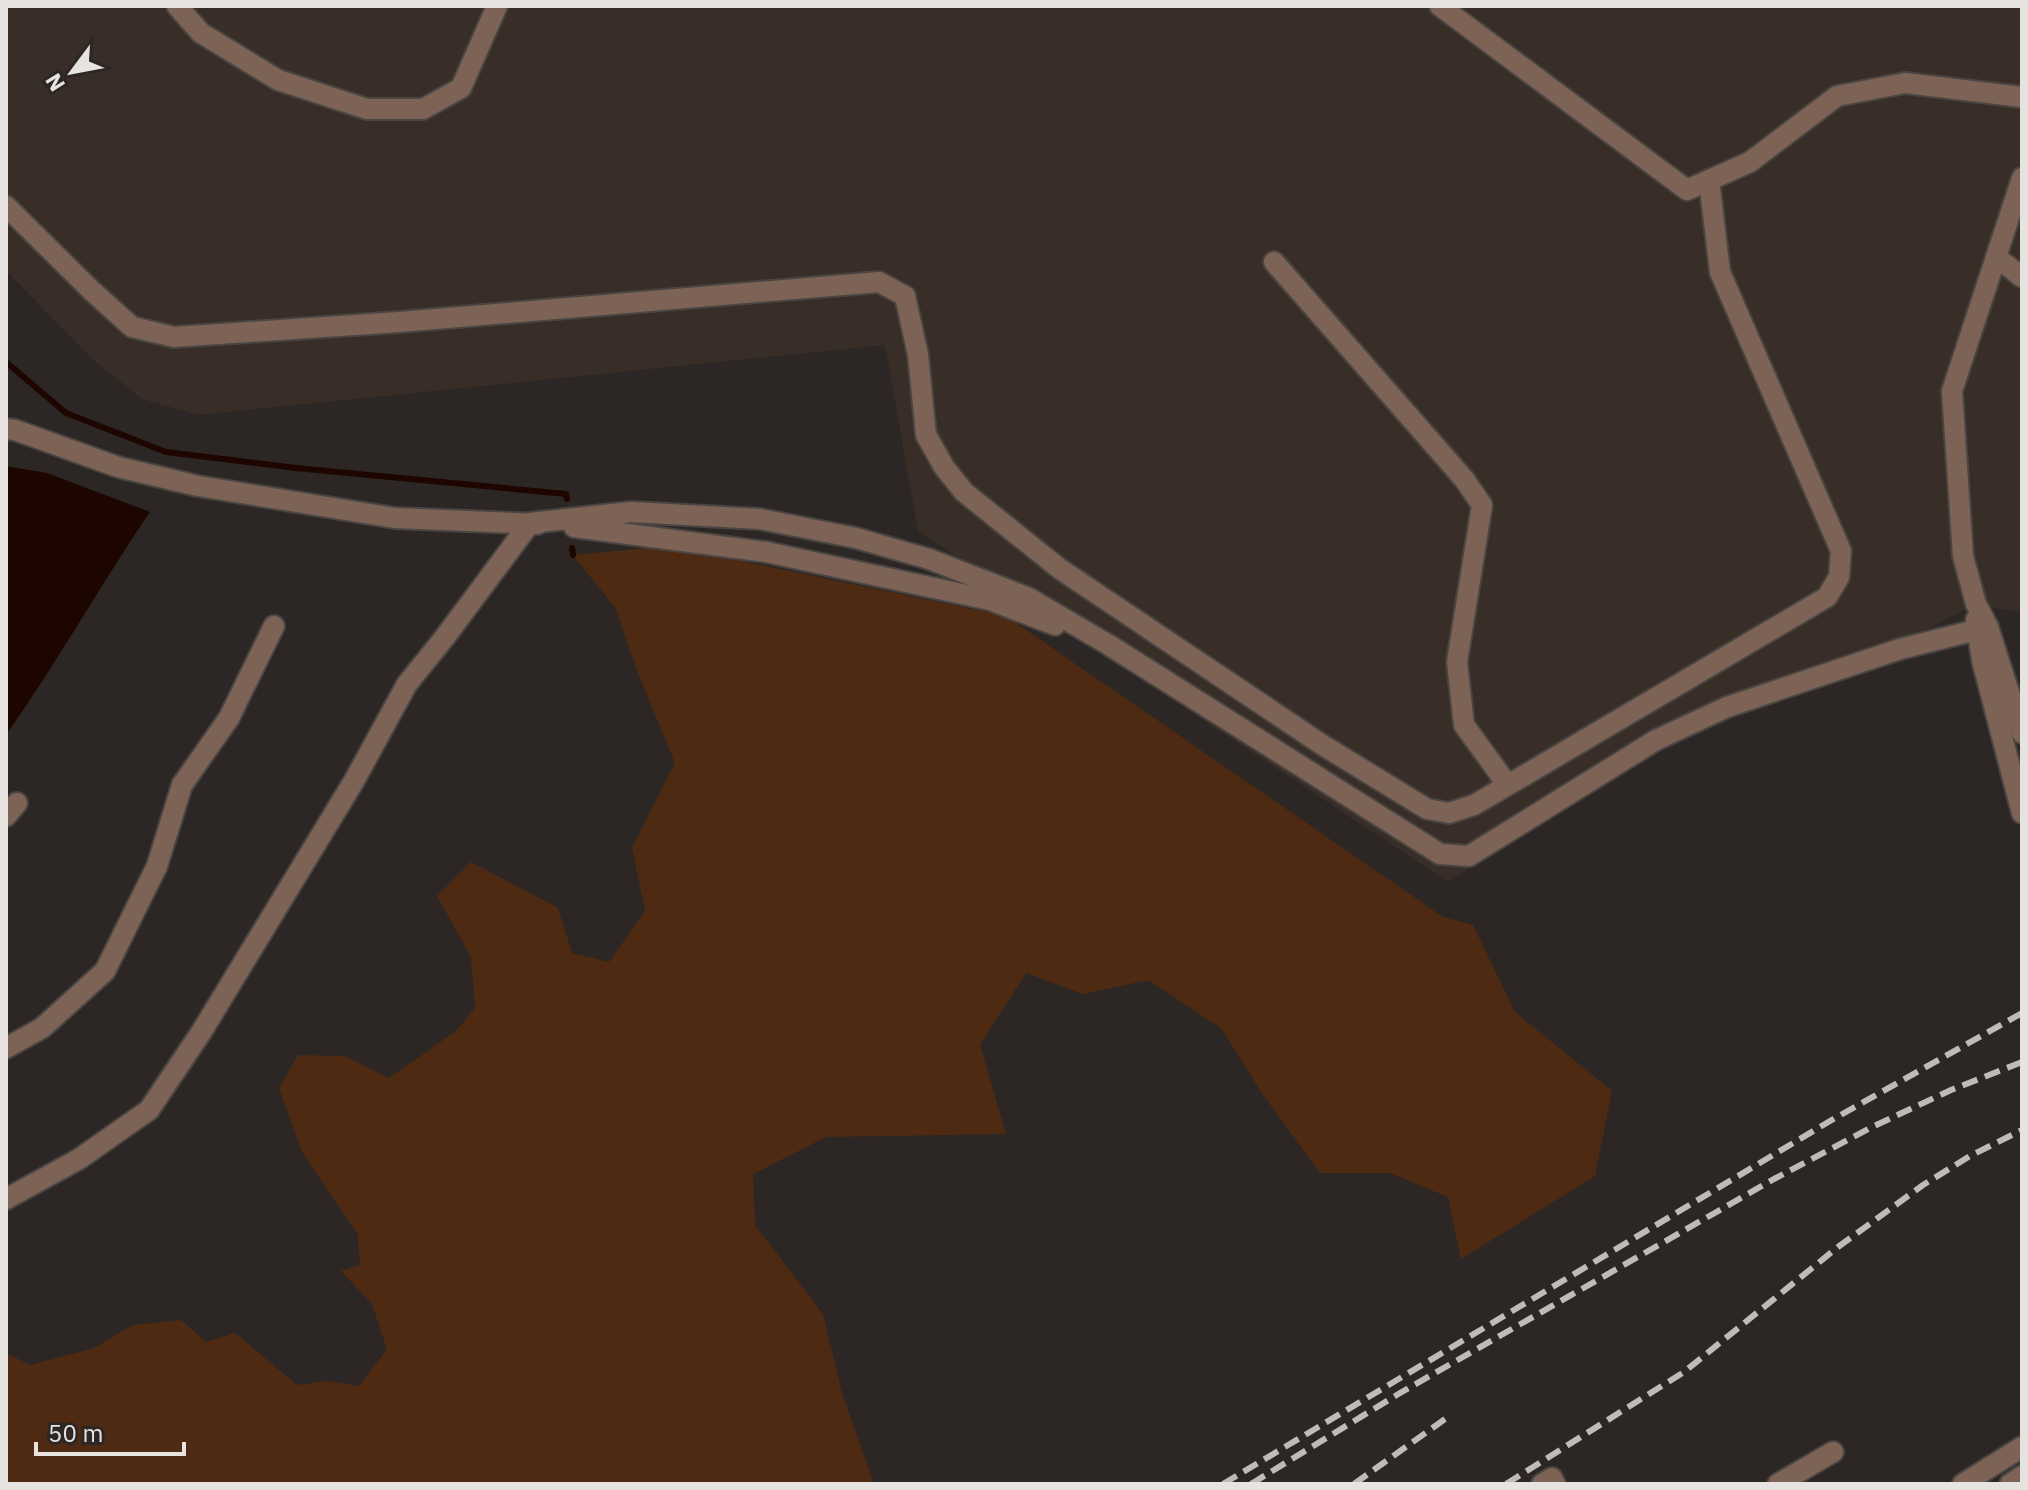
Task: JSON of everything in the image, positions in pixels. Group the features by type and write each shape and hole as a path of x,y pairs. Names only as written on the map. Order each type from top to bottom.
{"street":[{"path":"177,6 201,33 278,80 367,109 423,109 461,88 497,6"},
{"path":"1440,6 1687,190 1750,162 1837,96 1905,83 2022,97"},
{"path":"2022,178 1952,391 1963,556 2022,813"},
{"path":"6,206 132,327 174,337 415,321 879,282 905,296 918,355 926,435 944,467 964,492 1060,569 1321,744 1427,809 1449,813 1474,805 1827,597 1839,577 1841,551 1720,272 1709,180"},
{"path":"1996,257 2022,277"},
{"path":"1274,262 1464,479 1482,505 1457,662 1464,725 1507,784"},
{"path":"6,429 118,467 198,486 395,518 530,523 627,532 781,555 990,600 1109,645"},
{"path":"6,1199 79,1159 149,1110 202,1031 354,781 407,684 530,523 645,513 760,519 856,538 929,559 1029,598 1109,645 1440,854 1469,856 1656,740 1727,707 1900,649 1982,629"},
{"path":"6,1048 42,1028 105,971 157,866 182,785 229,718 274,626"},
{"path":"1982,629 2022,733"},
{"path":"1963,1484 2022,1447"},
{"path":"1778,1484 1833,1452"},
{"path":"2010,1484 2022,1476"},
{"path":"1542,1484 1552,1478 1555,1484"}],"shaded area":[{"path":"6,6 2022,6 2022,613 1976,604 1896,645 1678,734 1448,882 918,531 885,345 198,415 142,399 96,362 6,271"},
{"path":"6,466 47,473 150,512 6,735"},
{"path":"669,546 1006,616 1443,917 1473,925 1515,1012 1612,1091 1595,1176 1461,1259 1448,1197 1390,1173 1320,1173 1263,1095 1222,1029 1148,980 1083,994 1026,973 980,1045 1006,1134 826,1137 753,1174 755,1225 823,1314 842,1393 874,1484 6,1484 6,1353 30,1365 94,1348 133,1325 181,1320 206,1342 235,1333 297,1385 327,1381 359,1386 387,1349 372,1304 341,1271 360,1265 358,1235 302,1152 279,1088 298,1055 345,1056 389,1078 456,1031 475,1008 471,957 437,896 471,862 558,908 572,953 609,962 645,911 632,848 675,763 637,671 616,609 573,555"}],"waterway":[{"path":"6,362 66,413 166,452 566,494 567,499"},
{"path":"572,548 573,555"}],"railway":[{"path":"1223,1484 1830,1121 2022,1013"},
{"path":"1251,1484 1400,1393 1774,1179 1870,1128 1951,1090 2022,1062"},
{"path":"1506,1484 1684,1372 1838,1247 1923,1185 1970,1156 2022,1130"},
{"path":"1354,1484 1445,1419"}]}
